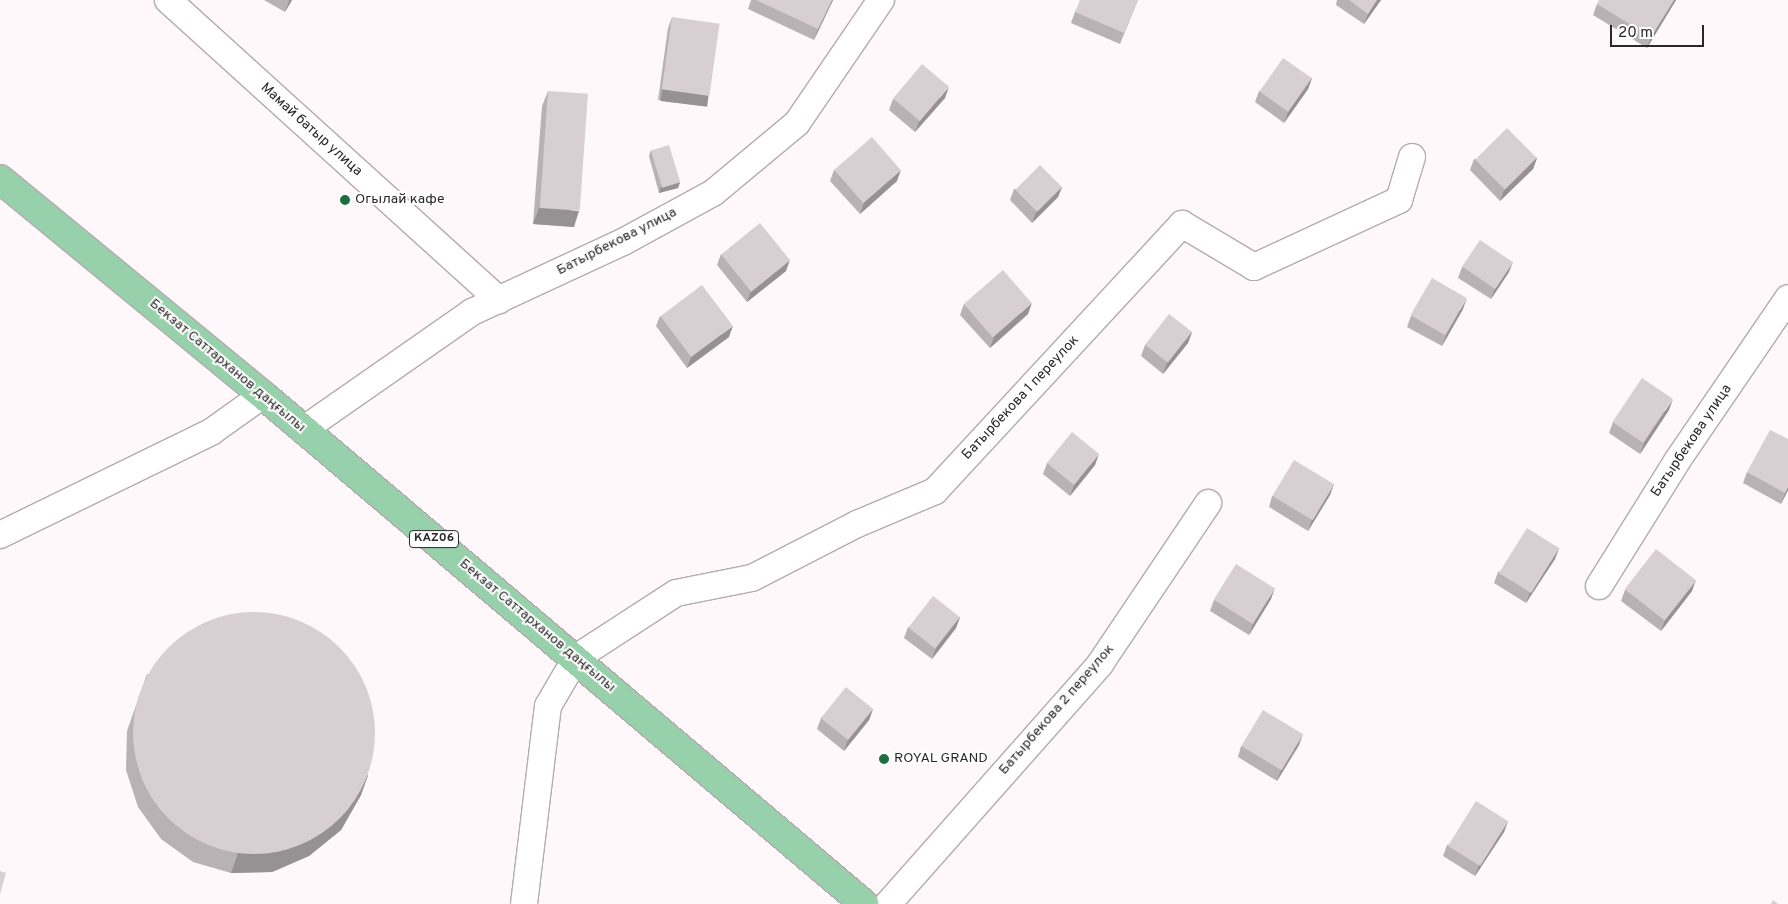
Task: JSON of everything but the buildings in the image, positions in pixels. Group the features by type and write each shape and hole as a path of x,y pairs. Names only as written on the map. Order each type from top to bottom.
{"main road":[{"name":"Бекзат Саттарханов даңғылы","path":"0,179 263,395 302,430 576,658 864,904"}],"street":[{"name":"Мамай батыр улица","path":"168,0 498,300"},
{"name":"Батырбекова улица","path":"302,430 442,331 498,300 713,193 797,123 881,0"},
{"name":"Батырбекова 1 переулок","path":"576,658 676,593 752,578 857,524 935,491 1182,224 1254,267 1400,200 1412,157"},
{"name":"Батырбекова улица","path":"1599,586 1677,461 1788,298"},
{"path":"0,535 211,432 263,395"},
{"name":"Батырбекова 2 переулок","path":"888,904 1100,664 1208,503"},
{"path":"524,904 548,706 576,658"}],"place":[{"name":"Огылай кафе","path":"345,200"},
{"name":"ROYAL GRAND","path":"884,759"}]}
